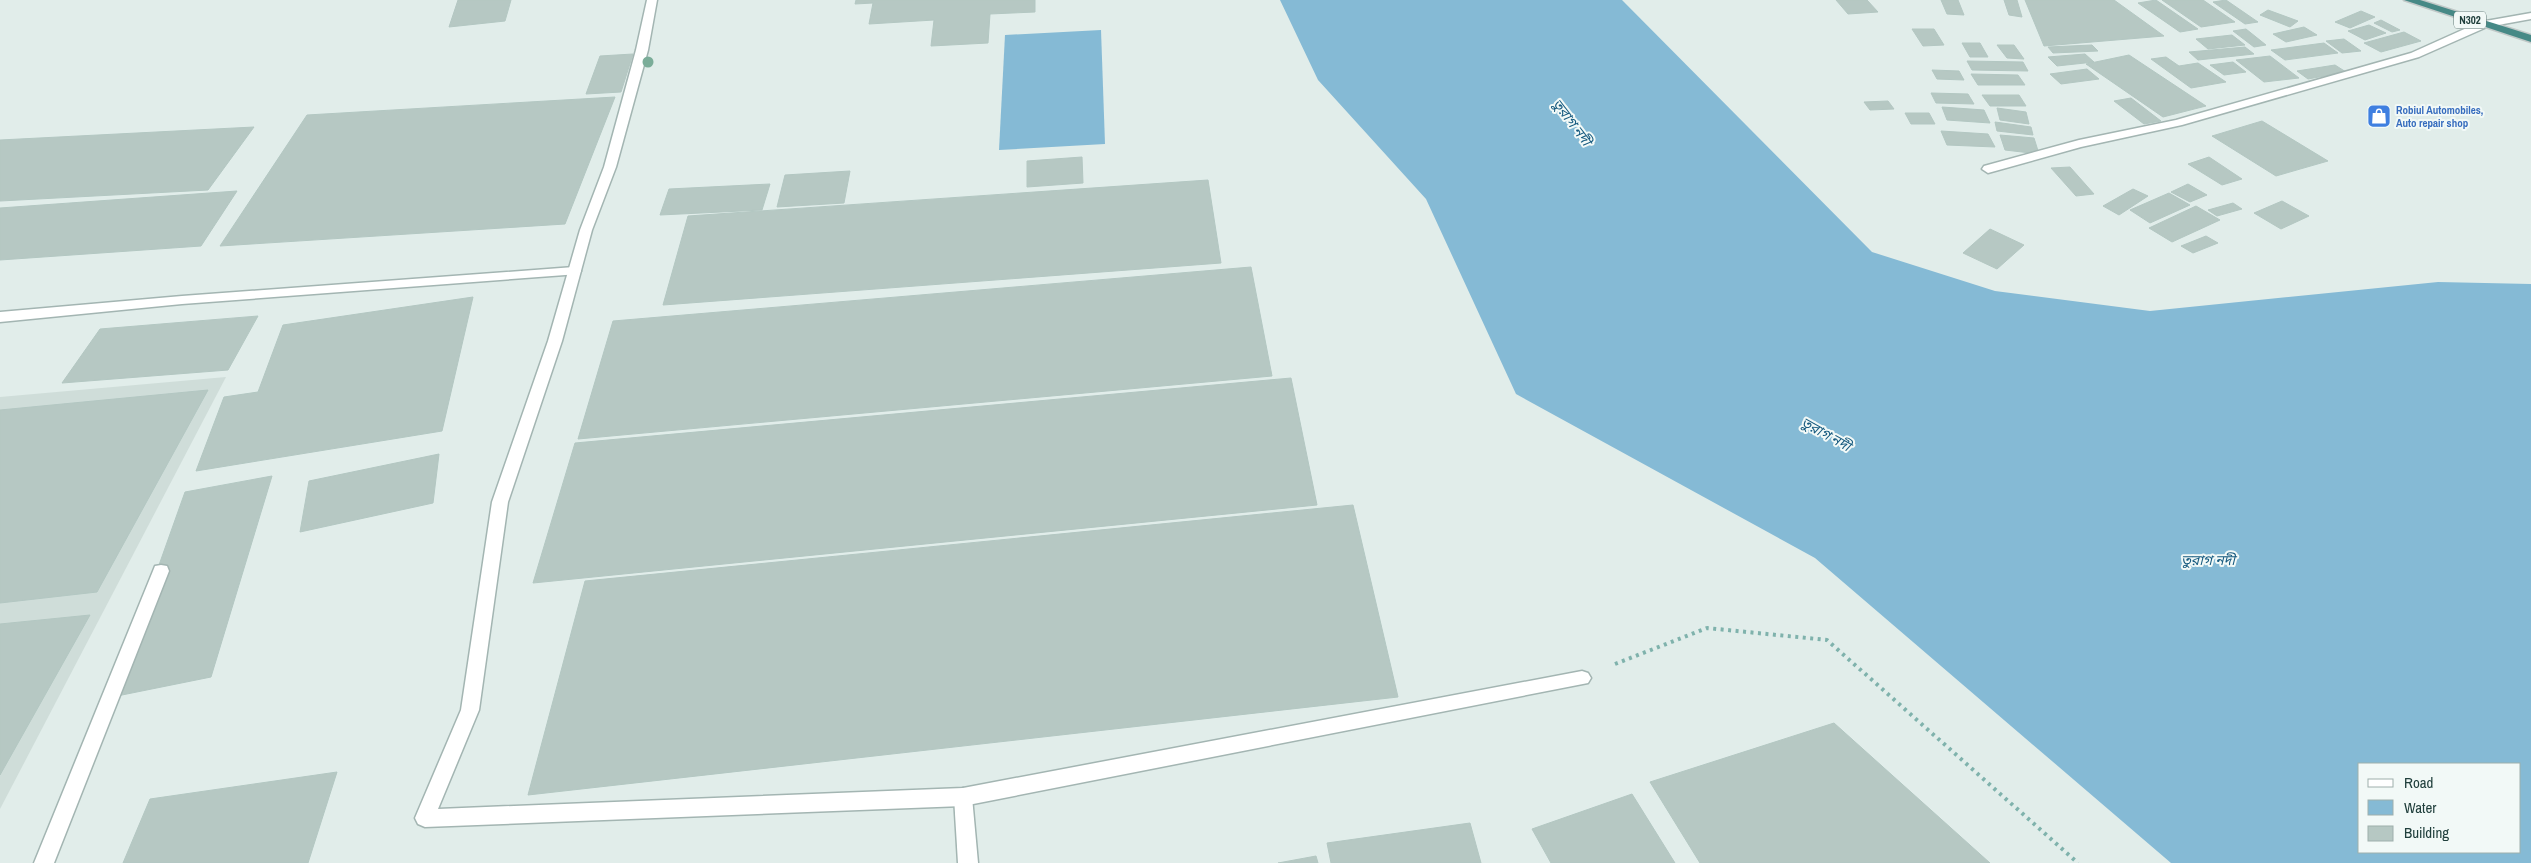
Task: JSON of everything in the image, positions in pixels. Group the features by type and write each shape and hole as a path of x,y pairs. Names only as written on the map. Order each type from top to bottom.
{"highway":[{"name":"N302","path":"2410,0 2531,39"}],"street":[{"path":"652,0 642,50 610,167 586,230 554,341 500,502 470,710 425,818 963,797 1582,678"},
{"path":"1988,169 2079,144 2178,123 2415,55 2484,24 2531,16"},
{"path":"0,317 182,300 574,271"},
{"path":"44,863 161,571"},
{"path":"963,797 968,863"}],"path":[{"path":"1582,678 1707,628 1826,640 2078,863"}],"shaded area":[{"path":"226,377 0,809 0,397"}],"water":[{"name":"তুরাগ নদী","path":"1280,0 1622,0 1872,252 1995,291 2150,311 2438,282 2531,284 2531,863 2171,863 1815,558 1516,394 1426,199 1318,80"},
{"path":"1101,30 1105,144 999,150 1005,35"}],"building":[{"path":"458,0 511,0 505,21 449,27"},
{"path":"856,0 1035,0 1035,12 990,14 988,43 931,46 934,20 869,24 873,3 855,4"},
{"path":"1836,0 1867,0 1878,12 1848,14"},
{"path":"1941,0 1958,0 1964,15 1947,14"},
{"path":"2004,0 2017,0 2022,17 2009,15"},
{"path":"2025,0 2114,0 2164,36 2044,46"},
{"path":"2156,0 2198,29 2180,32 2138,3"},
{"path":"2162,0 2203,0 2235,22 2201,27"},
{"path":"2226,0 2258,22 2245,24 2213,2"},
{"path":"2268,10 2298,21 2290,27 2260,15"},
{"path":"2361,11 2375,17 2350,28 2335,22"},
{"path":"2381,20 2400,30 2392,32 2374,23"},
{"path":"2369,25 2386,33 2365,40 2348,31"},
{"path":"2304,27 2317,35 2286,42 2273,34"},
{"path":"1912,29 1934,29 1944,45 1923,46"},
{"path":"2246,29 2266,45 2254,47 2233,31"},
{"path":"2404,32 2421,41 2381,52 2364,43"},
{"path":"2232,35 2245,45 2208,49 2196,39"},
{"path":"2344,39 2361,51 2342,53 2326,41"},
{"path":"1962,43 1980,43 1988,57 1970,57"},
{"path":"2324,43 2338,53 2285,60 2271,50"},
{"path":"1997,45 2014,45 2024,59 2007,58"},
{"path":"2092,45 2098,51 2053,53 2048,47"},
{"path":"2245,47 2254,54 2198,60 2189,52"},
{"path":"633,54 621,92 586,94 600,56"},
{"path":"2085,54 2094,62 2057,66 2048,57"},
{"path":"2129,55 2206,106 2163,117 2086,64"},
{"path":"2270,56 2299,78 2264,82 2236,60"},
{"path":"2166,57 2179,66 2198,63 2226,82 2191,88 2151,59"},
{"path":"1967,61 2023,62 2028,71 1972,70"},
{"path":"2233,62 2246,72 2224,75 2210,65"},
{"path":"2335,65 2346,72 2308,79 2297,71"},
{"path":"2087,69 2099,79 2061,84 2050,74"},
{"path":"1932,70 1959,71 1964,80 1937,79"},
{"path":"1971,74 2018,75 2025,85 1978,85"},
{"path":"1931,93 1968,94 1974,104 1936,103"},
{"path":"1982,95 2019,95 2026,106 1990,106"},
{"path":"615,97 565,224 220,246 307,115"},
{"path":"2131,98 2161,121 2144,124 2114,101"},
{"path":"1888,101 1894,109 1870,110 1864,102"},
{"path":"1942,107 1984,110 1990,123 1947,120"},
{"path":"1997,108 2026,112 2029,124 2000,120"},
{"path":"1905,113 1929,113 1935,124 1911,124"},
{"path":"2262,121 2328,161 2276,176 2212,136"},
{"path":"1995,122 2031,127 2033,135 1997,131"},
{"path":"254,127 208,190 0,201 0,140"},
{"path":"1941,131 1988,134 1995,147 1947,145"},
{"path":"2000,135 2034,138 2039,154 2005,150"},
{"path":"1082,157 1083,183 1027,187 1027,161"},
{"path":"2209,157 2242,179 2222,185 2188,164"},
{"path":"2070,167 2094,194 2076,196 2051,168"},
{"path":"850,171 844,203 777,207 785,175"},
{"path":"1208,180 1221,263 663,305 688,216"},
{"path":"770,184 762,210 660,215 669,189"},
{"path":"2188,184 2207,195 2190,202 2171,192"},
{"path":"2133,189 2148,196 2119,215 2103,206"},
{"path":"237,191 201,246 0,260 0,208"},
{"path":"2169,193 2190,205 2150,223 2130,210"},
{"path":"2282,201 2309,216 2281,229 2254,213"},
{"path":"2233,203 2242,209 2217,216 2208,210"},
{"path":"2196,206 2220,220 2172,242 2149,228"},
{"path":"1990,229 2024,245 1997,269 1963,253"},
{"path":"2206,236 2218,243 2193,253 2181,246"},
{"path":"1251,267 1272,376 578,439 613,321"},
{"path":"473,297 442,431 196,471 224,397 258,392 283,325"},
{"path":"258,316 228,370 62,383 100,329"},
{"path":"1291,378 1317,505 533,583 575,443"},
{"path":"208,390 97,592 0,603 0,410"},
{"path":"439,454 433,503 300,532 309,481"},
{"path":"272,476 211,677 112,697 185,492"},
{"path":"1353,505 1398,697 528,795 585,581"},
{"path":"90,615 0,775 0,624"},
{"path":"1834,723 1990,863 1700,863 1650,782"},
{"path":"337,772 308,863 123,863 150,799"},
{"path":"1632,794 1675,863 1551,863 1532,829"},
{"path":"1470,823 1481,863 1331,863 1327,843"},
{"path":"1316,856 1318,863 1278,863"}],"place":[{"name":"Robiul Automobiles, Auto repair shop","path":"2379,116"}]}
